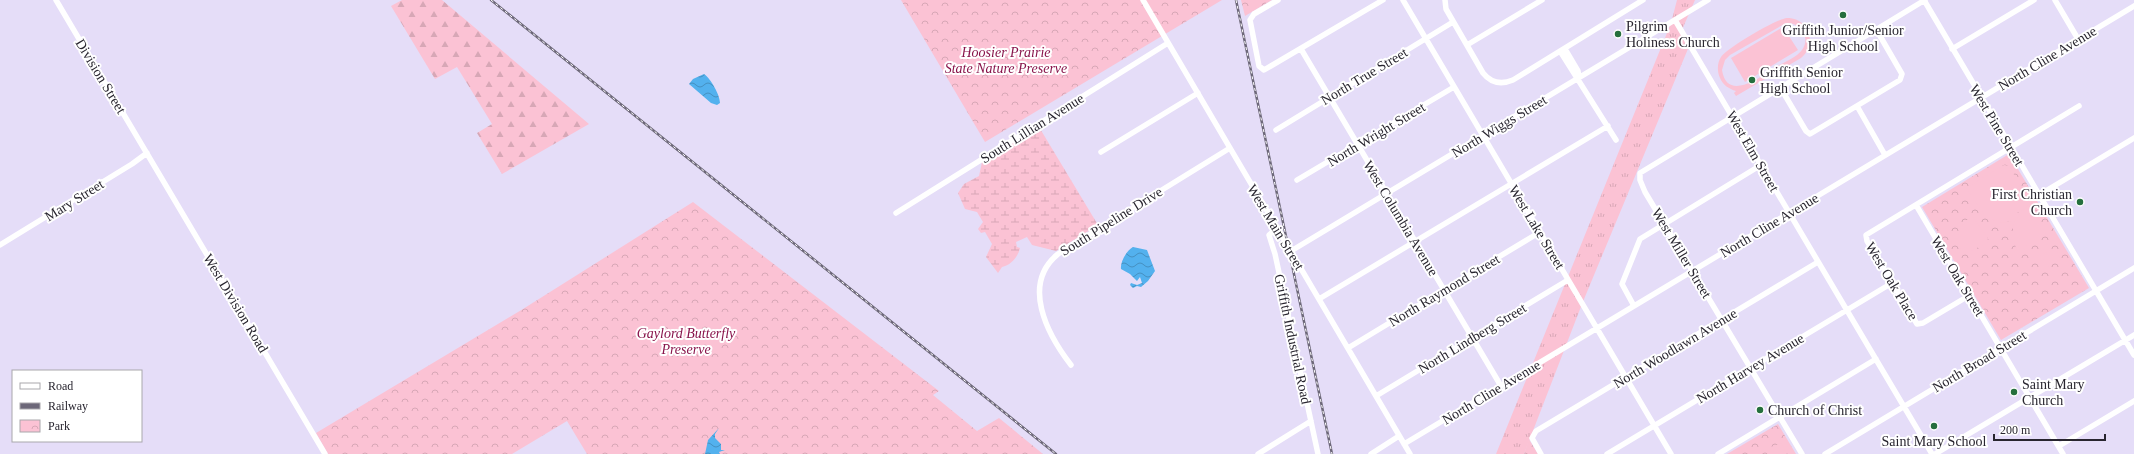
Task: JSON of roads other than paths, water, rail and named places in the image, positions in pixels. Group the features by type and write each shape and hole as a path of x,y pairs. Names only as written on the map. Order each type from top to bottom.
{"street":[{"name":"Division Street","path":"56,0 147,153"},
{"name":"West Main Street","path":"1143,0 1410,454"},
{"path":"1278,0 1251,18 1259,66 1262,69 1267,69 1382,0"},
{"name":"West Lake Street","path":"1403,0 1672,454"},
{"path":"1445,0 1445,7 1485,75 1498,83 1513,80 1643,0"},
{"path":"1467,45 1542,0"},
{"name":"North Wiggs Street","path":"1290,251 1708,0"},
{"path":"1732,116 1924,0"},
{"name":"West Pine Street","path":"1924,0 2134,355"},
{"path":"1952,49 2034,0"},
{"path":"2055,0 2078,39"},
{"name":"North Cline Avenue","path":"1404,444 2134,6"},
{"name":"West Elm Street","path":"1675,20 1932,454"},
{"name":"North True Street","path":"1276,130 1453,22"},
{"path":"1780,87 1806,131 1810,134 1857,106 1903,77 1876,29"},
{"name":"South Lillian Avenue","path":"896,213 1168,43"},
{"name":"West Columbia Avenue","path":"1301,49 1501,386"},
{"path":"1563,50 1574,74 1579,78 1616,140"},
{"name":"North Wright Street","path":"1297,180 1454,87"},
{"path":"1101,152 1198,93"},
{"path":"1857,106 1886,155"},
{"path":"1916,205 2079,106"},
{"name":"West Miller Street","path":"1732,116 1641,171 1640,175 1642,185 1802,454"},
{"path":"1319,299 1608,126"},
{"path":"2039,195 2134,138"},
{"name":"South Pipeline Drive","path":"1071,365 1054,340 1042,310 1039,283 1048,264 1058,254 1230,148"},
{"name":"Mary Street","path":"0,245 68,204 147,153"},
{"name":"West Division Road","path":"147,153 325,454"},
{"path":"1634,306 1623,287 1623,279 1639,240 1761,165"},
{"name":"West Oak Place","path":"1916,205 1869,232 1866,237 1892,283 1915,321 1919,325 1970,295"},
{"name":"West Oak Street","path":"1916,205 2063,454"},
{"name":"Griffith Industrial Road","path":"1277,228 1270,232 1269,236 1275,254 1318,454"},
{"name":"North Raymond Street","path":"1348,348 1540,232"},
{"name":"North Woodlawn Avenue","path":"1541,454 1533,440 1532,435 1818,262"},
{"name":"North Broad Street","path":"1825,454 2134,268"},
{"name":"North Lindberg Street","path":"1376,396 1568,280"},
{"name":"North Harvey Avenue","path":"1607,454 1892,283"},
{"path":"1935,454 2134,335"},
{"path":"1718,454 1876,359"},
{"path":"2059,446 2134,401"},
{"path":"1258,454 1311,421"},
{"path":"1370,454 1399,436"}],"water":[{"path":"704,74 712,83 717,92 720,103 717,105 711,103 689,84 693,79"},
{"path":"1133,247 1147,250 1155,271 1148,281 1141,287 1137,286 1133,288 1130,285 1131,283 1137,285 1142,283 1140,277 1137,281 1130,274 1121,269 1121,266 1124,256"},
{"path":"719,428 715,434 715,438 721,444 721,450 725,450 719,452 720,454 705,454 708,440"}],"railway":[{"path":"491,0 1056,454"},
{"path":"1236,0 1332,454"}],"place":[{"name":"Griffith Junior/Senior High School","path":"1843,15"},
{"name":"Pilgrim Holiness Church","path":"1618,34"},
{"name":"Griffith Senior High School","path":"1752,80"},
{"name":"First Christian Church","path":"2080,202"},
{"name":"Saint Mary Church","path":"2014,392"},
{"name":"Church of Christ","path":"1760,410"},
{"name":"Saint Mary School","path":"1934,426"}],"park label":[{"name":"Hoosier Prairie State Nature Preserve","path":"1006,60"},
{"name":"Gaylord Butterfly Preserve","path":"686,342"}]}
